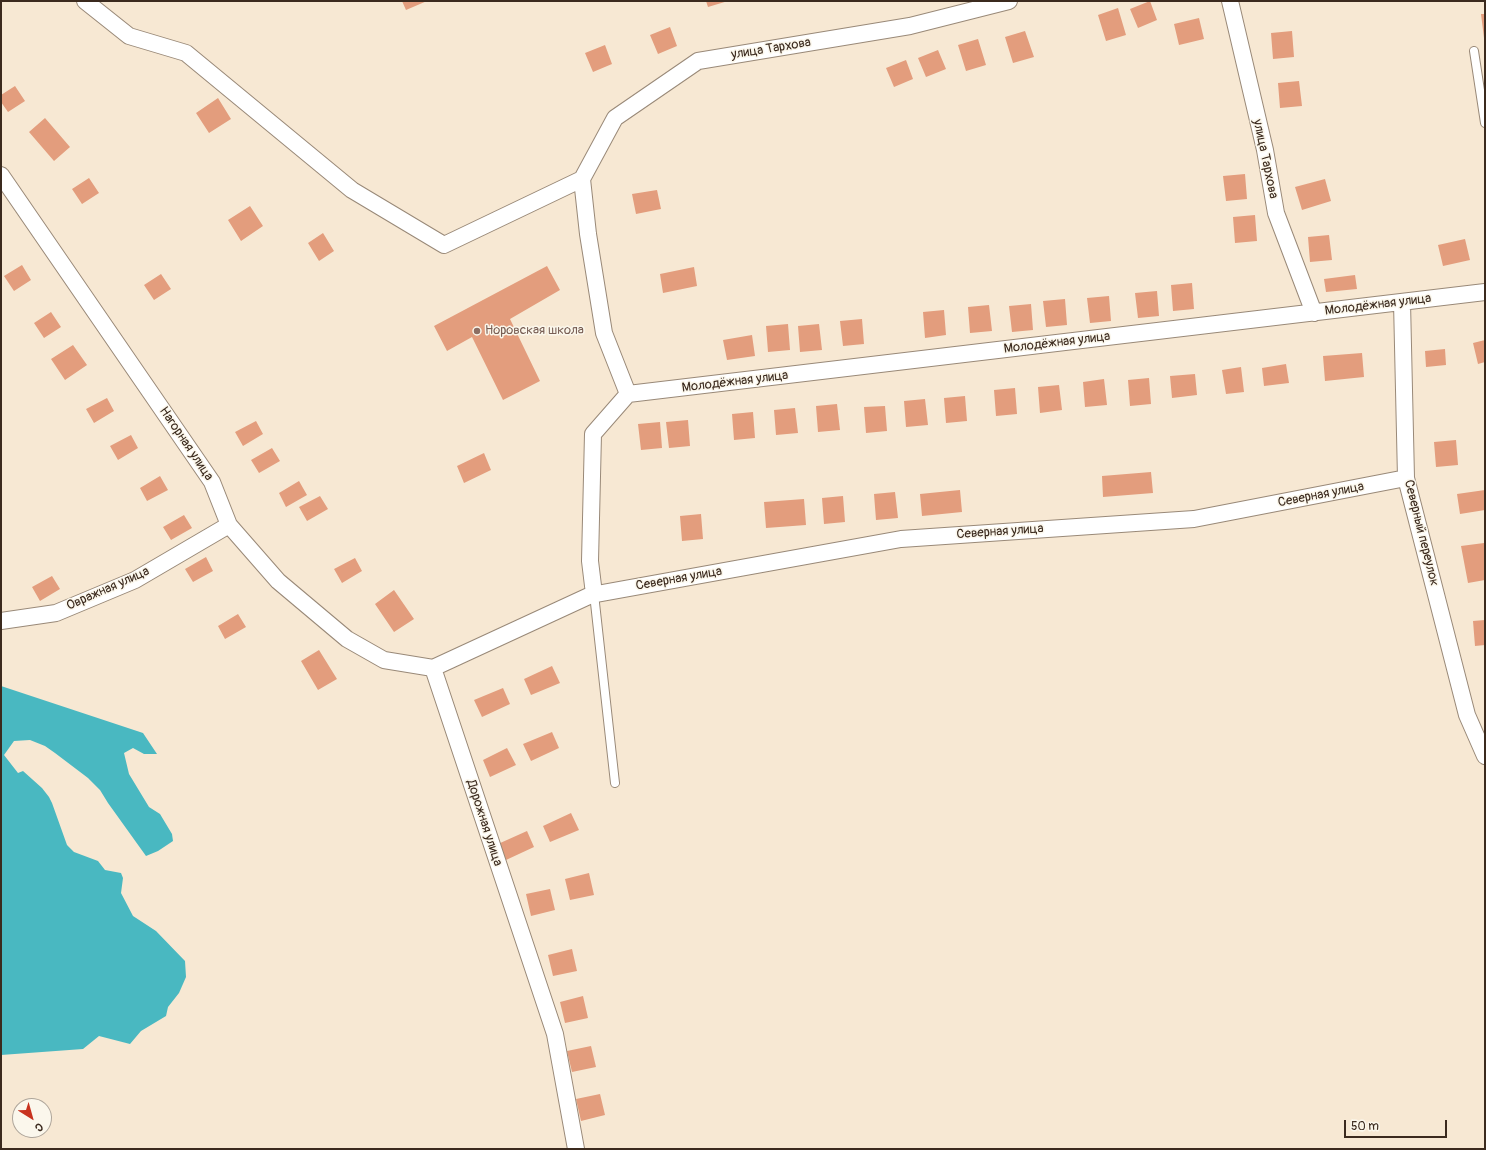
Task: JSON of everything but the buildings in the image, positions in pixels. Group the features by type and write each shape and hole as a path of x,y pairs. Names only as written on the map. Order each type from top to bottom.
{"street":[{"path":"85,1 129,36 186,53 352,190 444,245 582,179 588,234 604,333 628,394 592,434 590,561 594,594 433,668"},
{"name":"улица Тархова","path":"582,179 615,118 698,62 910,26 1009,1"},
{"name":"улица Тархова","path":"1230,1 1265,150 1276,213 1314,312"},
{"name":"Нагорная улица","path":"1,175 212,482 229,525 278,581 347,639 384,660 433,668"},
{"name":"Молодёжная улица","path":"628,394 1485,292"},
{"name":"Северный переулок","path":"1402,302 1406,478 1467,715 1485,756"},
{"name":"Северная улица","path":"594,594 901,539 1194,519 1406,478"},
{"name":"Овражная улица","path":"1,620 56,613 135,580 229,525"},
{"name":"Дорожная улица","path":"433,668 555,1034 576,1149"}],"lane":[{"path":"1474,51 1485,123"},
{"path":"594,594 615,782"}],"water":[{"path":"1,686 143,733 157,754 144,754 133,748 124,753 129,774 149,807 160,814 172,834 173,841 158,851 146,856 100,790 88,778 55,753 45,746 30,740 14,741 4,755 18,773 23,771 42,788 49,797 67,845 74,852 98,861 105,870 121,873 123,878 121,893 133,916 156,931 185,961 186,977 179,993 168,1007 166,1016 141,1031 130,1044 99,1036 83,1049 1,1055"}],"place":[{"name":"Норовская школа","path":"477,331"}]}
